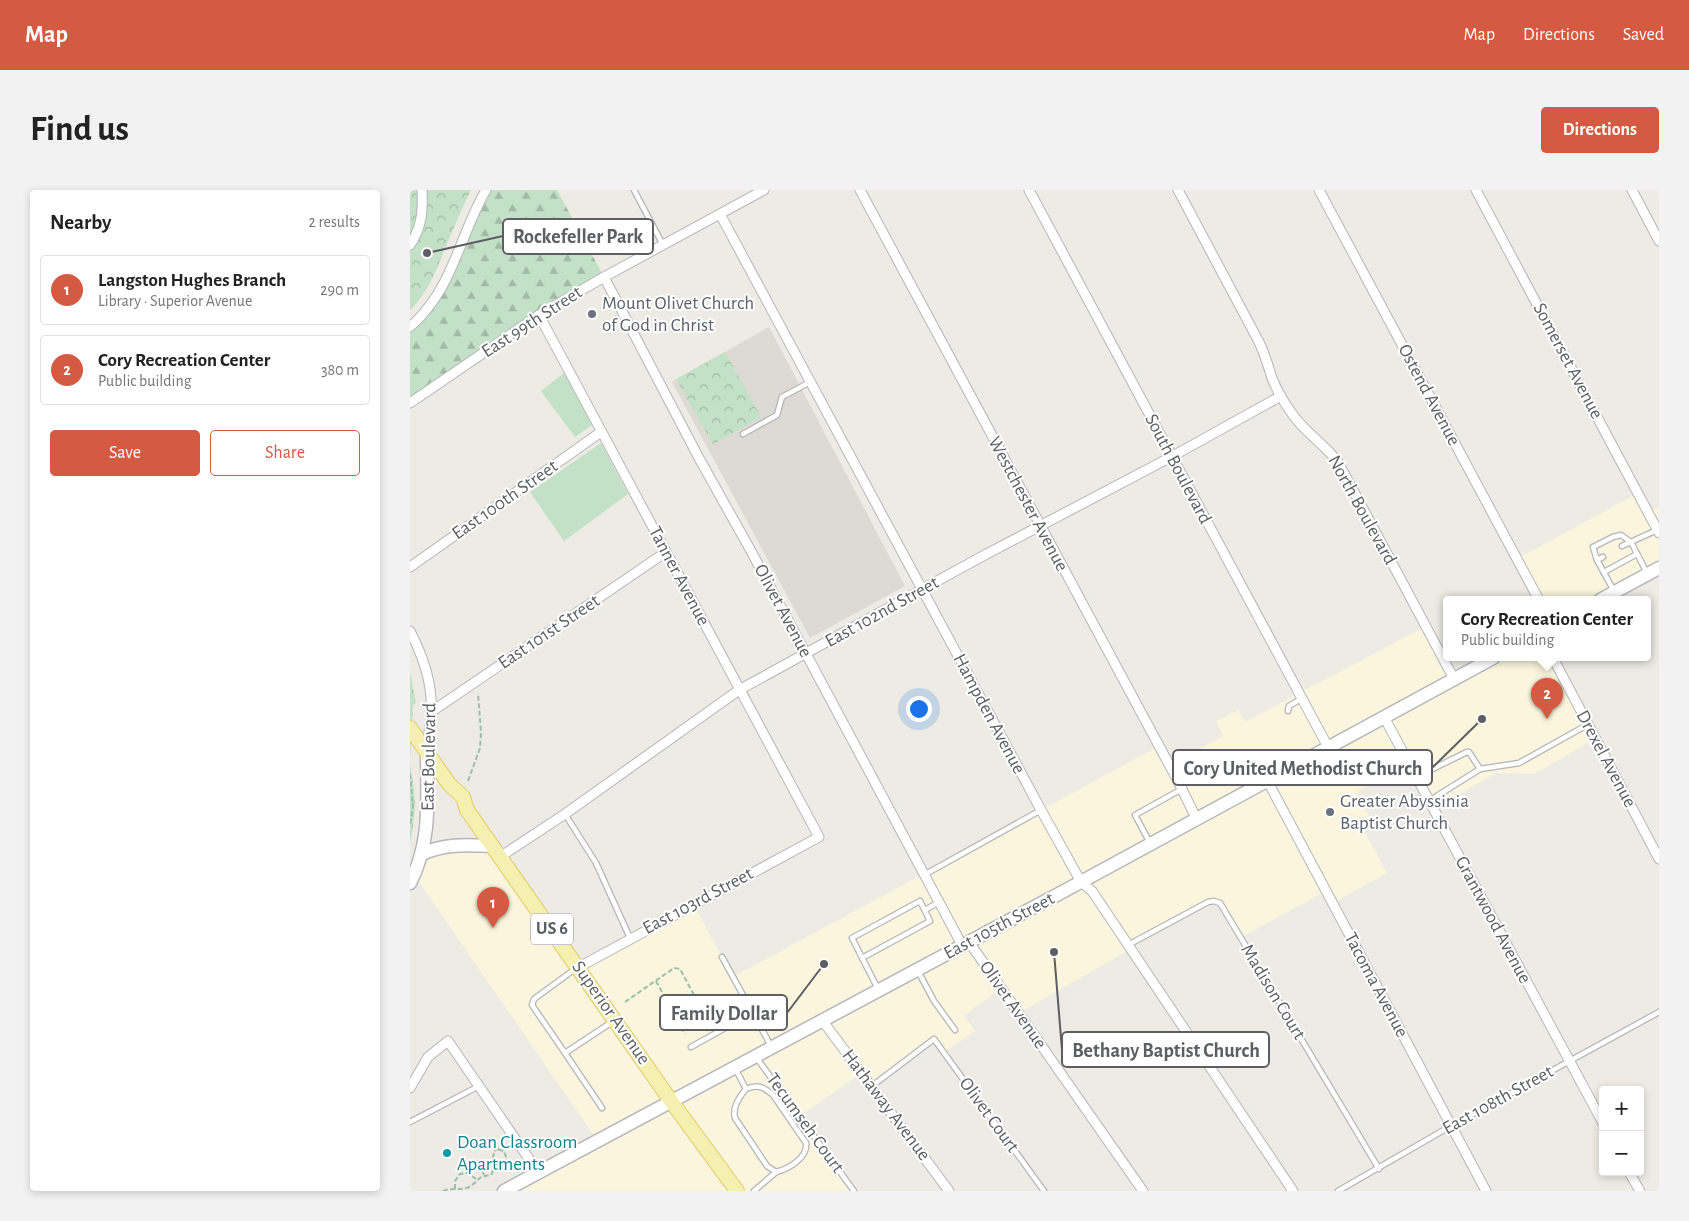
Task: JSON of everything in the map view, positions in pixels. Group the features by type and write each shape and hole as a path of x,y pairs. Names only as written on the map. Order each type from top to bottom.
{"main road":[{"path":"1608,596 1653,572"},
{"name":"East 105th Street","path":"504,1191 521,1187 538,1172 1081,882 1487,661"},
{"name":"Superior Avenue","path":"410,728 449,784 463,797 468,810 671,1101 737,1191"},
{"name":"East Boulevard","path":"410,883 422,854 428,826 427,752"},
{"path":"422,854 436,848 451,845 497,851"}],"street":[{"path":"410,245 422,221 422,190"},
{"path":"410,327 431,305 445,283 477,206 486,190"},
{"name":"East 99th Street","path":"410,403 539,315 604,277 764,190"},
{"name":"Westchester Avenue","path":"860,190 1196,818"},
{"name":"South Boulevard","path":"1028,190 1328,747"},
{"name":"North Boulevard","path":"1178,190 1259,342 1268,361 1272,379 1281,396 1294,416 1312,436 1329,450 1338,462 1443,658"},
{"name":"Ostend Avenue","path":"1319,190 1537,596"},
{"name":"Somerset Avenue","path":"1476,190 1658,532"},
{"path":"1632,190 1659,241"},
{"name":"Hampden Avenue","path":"720,214 1081,882 1091,890 1293,1191"},
{"name":"Olivet Avenue","path":"604,277 700,460 939,902 966,943 1143,1191"},
{"name":"Tanner Avenue","path":"539,315 818,837"},
{"name":"East 102nd Street","path":"497,851 565,814 740,690 1040,525 1171,457 1281,396"},
{"name":"East 100th Street","path":"410,567 601,432"},
{"name":"East 101st Street","path":"431,712 666,552"},
{"name":"East Boulevard","path":"410,631 425,664 430,685 431,712 427,752"},
{"name":"North Boulevard","path":"1444,661 1454,679"},
{"name":"Drexel Avenue","path":"1555,661 1659,859"},
{"name":"Grantwood Avenue","path":"1384,717 1599,1115"},
{"name":"Tacoma Avenue","path":"1265,781 1486,1191"},
{"name":"East 103rd Street","path":"578,966 818,837"},
{"name":"Hathaway Avenue","path":"822,1020 949,1191"},
{"path":"410,1088 428,1057 448,1041 538,1172"},
{"path":"1632,1176 1640,1191"}],"lane":[{"path":"634,190 663,245"},
{"path":"743,434 777,415 782,397 810,382"},
{"path":"1622,546 1658,532"},
{"path":"1615,592 1597,560 1592,548 1595,546 1618,535 1622,535 1631,542 1653,572"},
{"path":"1604,572 1638,554"},
{"path":"1597,560 1602,557"},
{"path":"1288,711 1289,706 1302,699"},
{"path":"1429,801 1480,769 1519,763 1588,725"},
{"path":"1416,776 1467,752 1469,752 1480,769"},
{"path":"1256,769 1265,781"},
{"path":"1150,843 1135,815 1182,789"},
{"path":"924,875 1041,810"},
{"path":"565,814 596,863 630,938"},
{"path":"862,958 930,921 920,902 852,938 862,958 879,990"},
{"path":"924,910 939,902"},
{"name":"Madison Court","path":"1128,945 1208,902 1220,903 1379,1169"},
{"path":"722,957 772,1047"},
{"path":"578,966 539,994 534,999 532,1005 602,1108"},
{"path":"917,969 934,1001 955,1030"},
{"name":"East 108th Street","path":"1338,1191 1569,1060 1659,1012"},
{"path":"691,1047 752,1013"},
{"path":"565,1053 615,1020"},
{"name":"Olivet Court","path":"872,1086 934,1039 1044,1191"},
{"name":"Tecumseh Court","path":"756,1056 854,1191"},
{"path":"734,1067 746,1089"},
{"path":"410,1122 471,1088 479,1086"},
{"path":"754,1191 776,1172 783,1170 804,1155 807,1150 806,1143 773,1095 759,1086 746,1089 735,1106 735,1118 767,1166 776,1172"}],"path":[{"path":"468,781 480,748 481,732 478,693"},
{"path":"410,774 413,808 410,825"},
{"path":"624,1002 674,968 680,969 708,1021"},
{"path":"656,981 685,1034"},
{"path":"495,1166 493,1154 496,1150 510,1143"},
{"path":"444,1191 469,1186 476,1179 484,1175 491,1175 495,1166 507,1160 504,1151 496,1150"},
{"path":"484,1175 482,1170 484,1165 493,1159"},
{"path":"455,1189 455,1181 460,1174 468,1173 476,1179"}],"shaded area":[{"path":"769,327 905,586 810,638 672,382"},
{"path":"1638,493 1648,512 1659,507 1659,568 1607,596 1537,596 1517,559"},
{"path":"1426,626 1454,679 1487,661 1555,661 1595,739 1534,774 1496,773 1433,809 1409,764 1357,792 1371,820 1361,825 1387,873 1333,903 1326,891 1240,938 1220,903 1214,901 1129,945 1131,949 1019,1013 1001,989 964,1015 975,1031 943,1053 934,1039 872,1086 862,1073 800,1116 854,1191 523,1191 519,1183 597,1140 414,875 422,854 493,846 579,966 693,904 733,977 1159,746 1170,765 1223,736 1216,721 1238,710 1245,722"}],"green space":[{"path":"410,190 471,190 433,277 423,295 410,310"},
{"path":"486,190 557,190 604,277 410,403 410,327 431,305"},
{"path":"725,352 761,417 713,444 676,379"},
{"path":"564,373 592,425 575,437 541,391"},
{"path":"601,443 628,494 564,541 530,492"},
{"path":"410,671 416,703 413,705 410,764"},
{"path":"410,764 415,804 410,843"}],"place":[{"name":"Rockefeller Park","path":"427,253"},
{"name":"Mount Olivet Church of God in Christ","path":"592,314"},
{"name":"Cory United Methodist Church","path":"1482,719"},
{"name":"Cory Recreation Center","path":"1547,719"},
{"name":"Greater Abyssinia Baptist Church","path":"1330,812"},
{"name":"Langston Hughes Branch","path":"493,928"},
{"name":"Bethany Baptist Church","path":"1054,952"},
{"name":"Family Dollar","path":"824,964"},
{"name":"Doan Classroom Apartments","path":"447,1153"}]}
